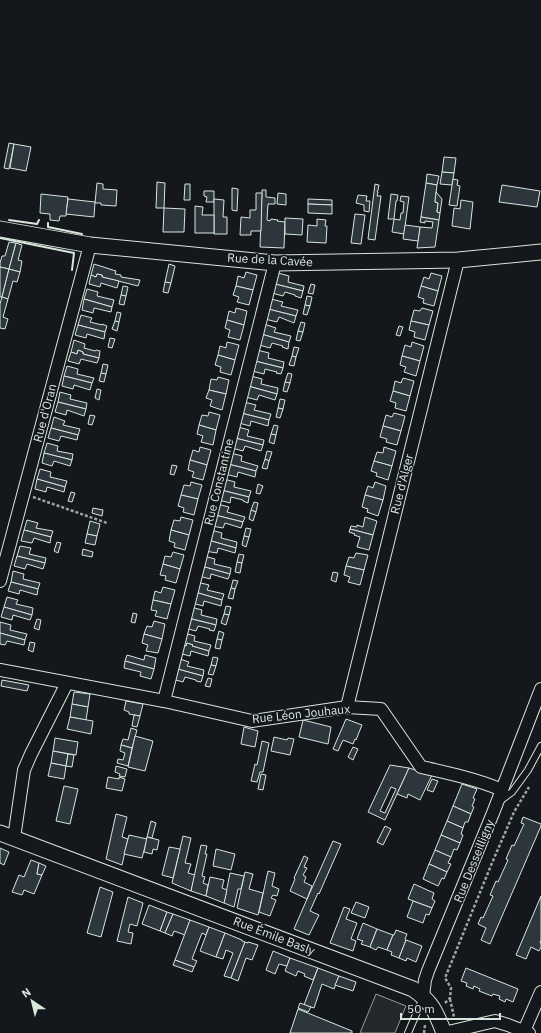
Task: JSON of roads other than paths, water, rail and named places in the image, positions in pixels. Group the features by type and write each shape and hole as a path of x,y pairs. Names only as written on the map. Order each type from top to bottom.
{"street":[{"name":"Rue de la Cavée","path":"0,229 90,245 275,263 458,260 541,252"},
{"name":"Rue d'Oran","path":"0,581 90,245"},
{"name":"Rue d'Alger","path":"347,707 458,260"},
{"name":"Rue Constantine","path":"164,701 275,263"},
{"name":"Rue Léon Jouhaux","path":"0,670 164,701 252,721 347,707 381,709 421,767 468,778 502,790"},
{"path":"7,836 24,770 67,683"},
{"name":"Rue Desseilligny","path":"423,996 428,971 497,803 541,690"},
{"name":"Rue Émile Basly","path":"7,836 400,983 423,996 449,1032"},
{"path":"449,1032 495,1021 508,1024 527,1032 541,992"}],"lane":[{"path":"497,803 512,792 528,770 541,746"},
{"name":"Rue Desseilligny","path":"408,1033 423,996"}]}
